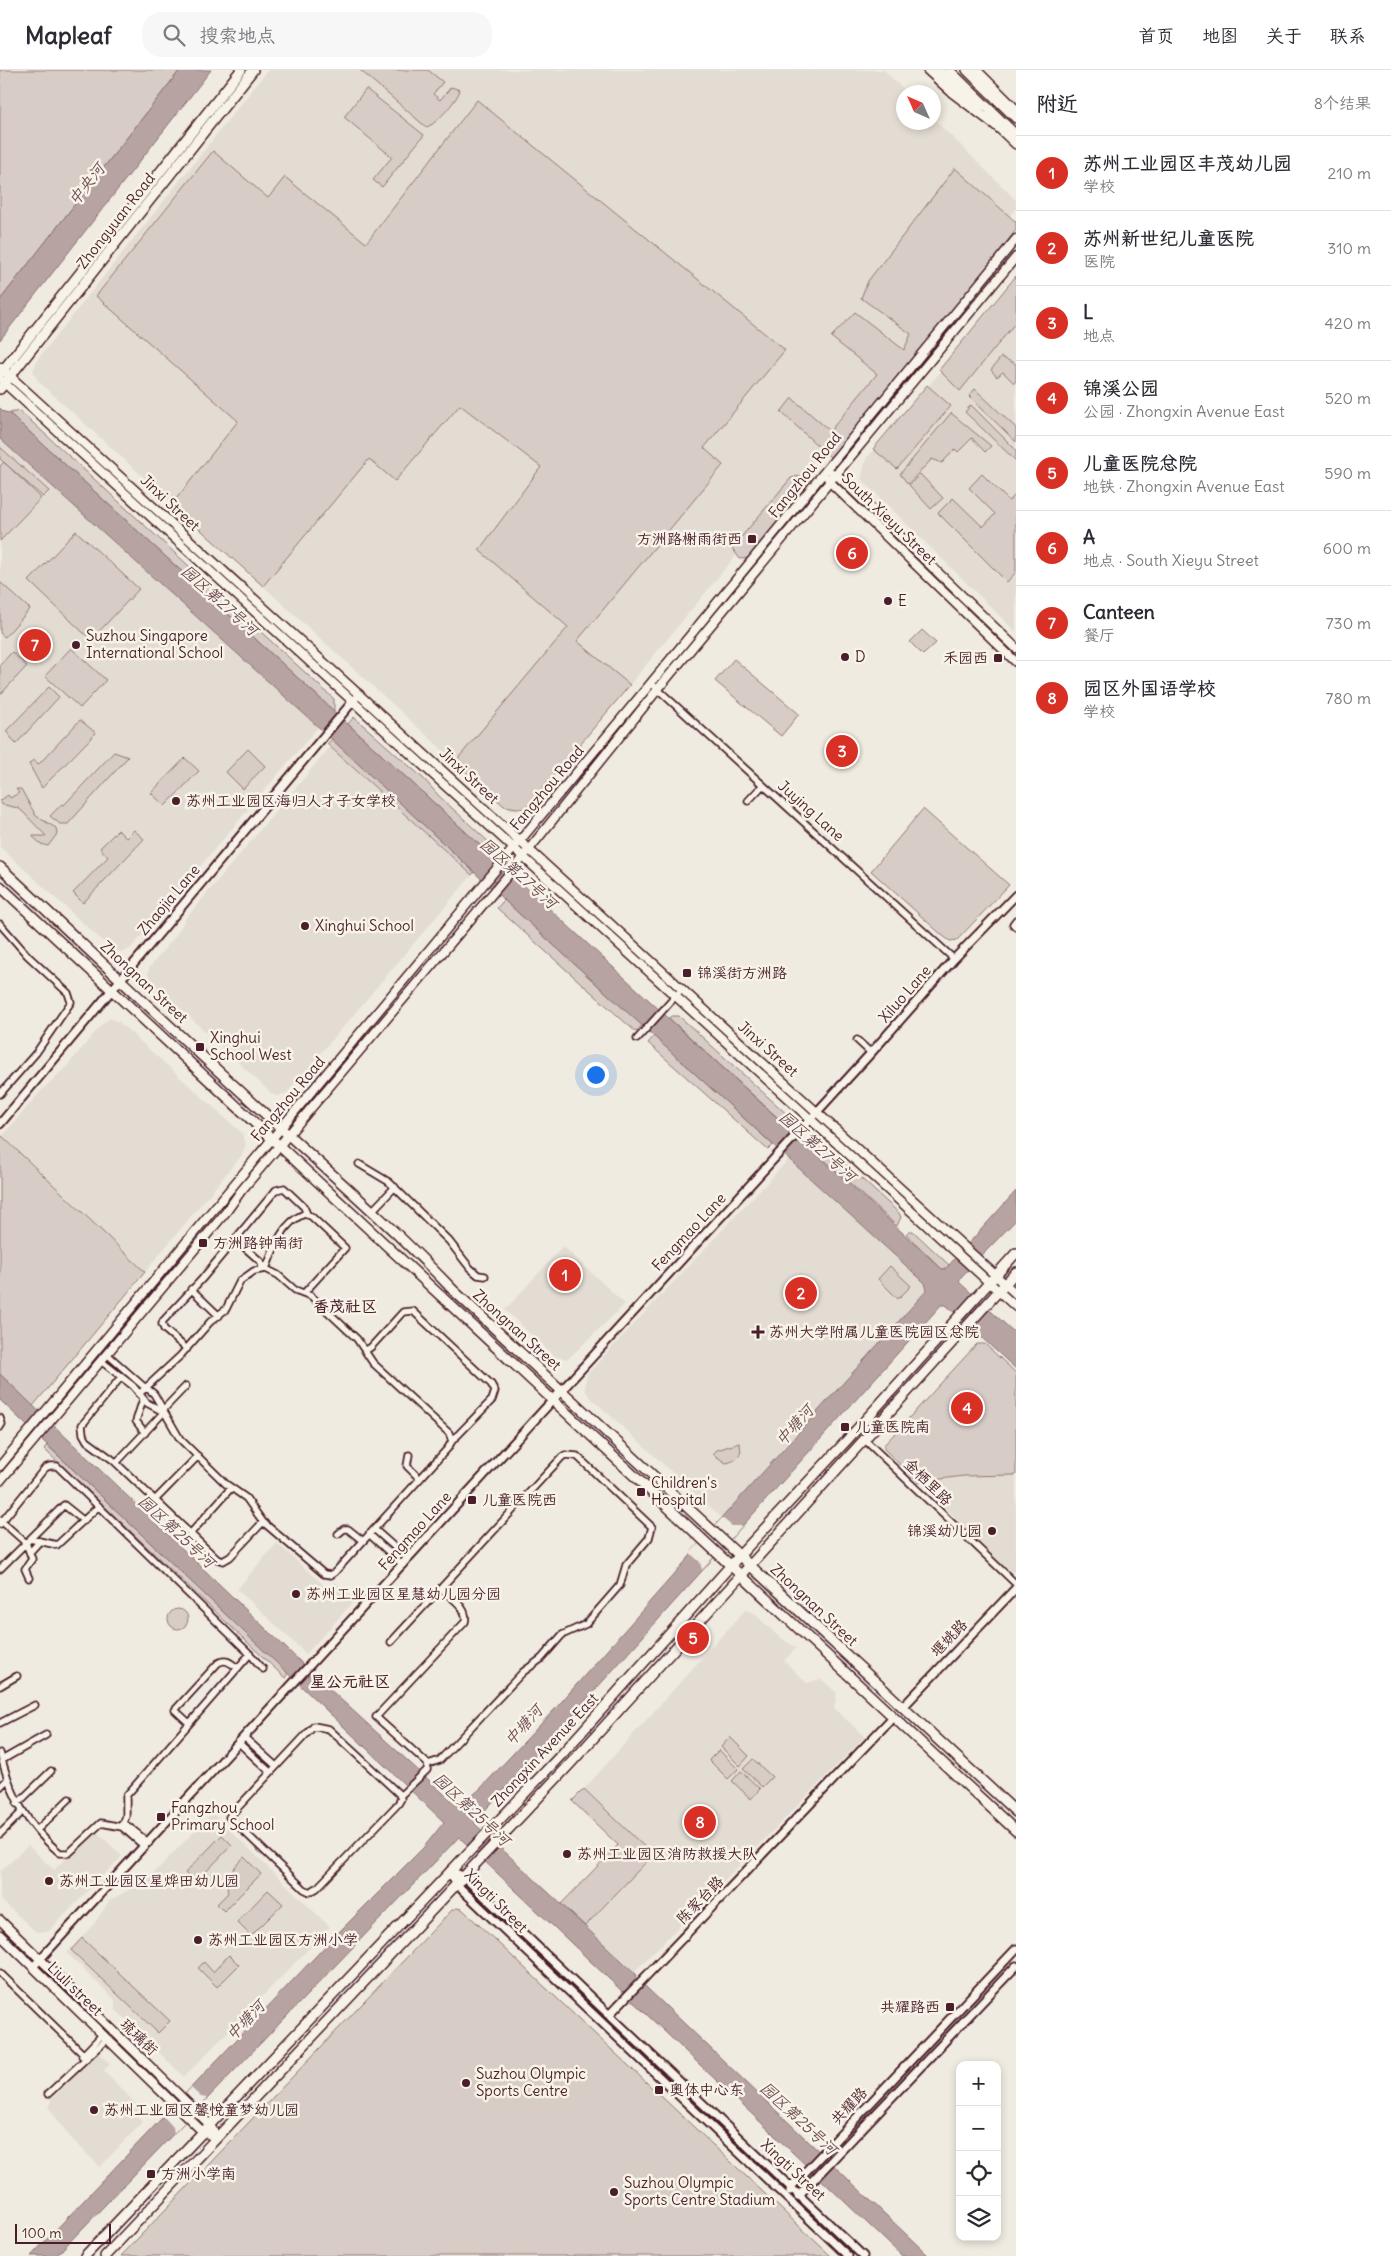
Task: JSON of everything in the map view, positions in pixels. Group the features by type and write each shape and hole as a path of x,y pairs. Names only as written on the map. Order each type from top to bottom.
{"main road":[{"name":"Zhongyuan Road","path":"1,370 241,70"},
{"name":"Zhongyuan Road","path":"4,382 253,70"},
{"path":"928,70 953,94 1002,130"},
{"path":"938,70 1016,144"},
{"path":"949,70 1016,135"},
{"path":"967,70 1016,118"},
{"path":"976,70 1016,110"},
{"name":"Fangzhou Road","path":"0,1481 104,1358 276,1143 282,1128 826,472 1016,239"},
{"name":"Fangzhou Road","path":"0,1466 276,1143 290,1135 514,868 658,689 1016,257"},
{"name":"Jinxi Street","path":"1,370 4,382 810,1119 972,1266 993,1280"},
{"name":"Jinxi Street","path":"4,382 359,694 963,1246 978,1260 993,1280"},
{"name":"South Xieyu Street","path":"826,472 836,474 1016,648"},
{"name":"South Xieyu Street","path":"826,472 830,482 1016,662"},
{"name":"Zhongnan Street","path":"0,867 426,1261 454,1291 1016,1812"},
{"name":"Zhongnan Street","path":"0,886 1016,1830"},
{"name":"Zhongxin Avenue East","path":"84,2256 598,1714 730,1566 958,1319 1016,1253"},
{"name":"Zhongxin Avenue East","path":"106,2256 497,1841 752,1566 1016,1272"},
{"path":"993,1280 1002,1288 1016,1307"},
{"path":"1002,1288 1016,1294"},
{"name":"琉璃街","path":"0,1920 195,2111 206,2128"},
{"name":"Liuli street","path":"0,1935 175,2105"},
{"name":"琉璃街","path":"175,2105 188,2118 206,2128 217,2138"}],"street":[{"name":"Juying Lane","path":"651,683 954,959"},
{"name":"Zhaojia Lane","path":"0,1124 359,694"},
{"path":"748,801 763,785"},
{"name":"Xiluo Lane","path":"817,1112 872,1053 954,959 1016,895"},
{"path":"1016,920 1013,924 1016,927"},
{"path":"0,924 28,956 68,993 71,1002 36,1053 0,1094"},
{"path":"637,1039 682,989"},
{"path":"857,1040 872,1053"},
{"name":"Fengmao Lane","path":"33,1968 817,1112"},
{"path":"359,1164 384,1178 395,1187 449,1241 470,1268 478,1275 485,1276"},
{"path":"186,1349 164,1329 162,1324 276,1190 281,1187 304,1207 306,1214 345,1248 305,1292"},
{"path":"372,1211 395,1187"},
{"path":"263,1269 286,1227 293,1219 306,1214"},
{"path":"235,1239 260,1261 263,1269"},
{"path":"145,1433 136,1422 141,1397 147,1388 210,1322 219,1316 229,1304 240,1280 254,1271 263,1269 278,1275 295,1290 305,1292 353,1334 373,1363 448,1433 452,1441"},
{"path":"191,1289 219,1316"},
{"path":"104,1358 147,1388 157,1399 180,1439 231,1488 250,1502 264,1522 324,1574 331,1575 448,1448 452,1441 492,1400 495,1391 491,1384 413,1311 403,1312 371,1347 365,1350"},
{"path":"104,1358 141,1397 163,1412"},
{"path":"121,1377 85,1420 82,1430 87,1441 116,1464 214,1557 223,1561 230,1557 264,1522"},
{"path":"116,1464 186,1386"},
{"path":"0,1418 2,1424 0,1427"},
{"name":"金栖里路","path":"866,1440 1016,1586"},
{"path":"409,1455 407,1466 420,1479"},
{"path":"391,1642 565,1455 576,1456 652,1527 649,1538 626,1565 620,1585 586,1624 562,1635 541,1659 523,1672 440,1760 428,1764 424,1773 400,1796 398,1804 318,1888 310,1892 304,1889 229,1818 314,1726 322,1726 332,1731 400,1796"},
{"path":"155,1500 198,1456"},
{"path":"99,1506 57,1546 28,1541 1,1522 45,1468 50,1466 60,1468 99,1506 250,1654 264,1669"},
{"path":"190,1534 231,1488"},
{"path":"0,1569 64,1505 84,1520"},
{"path":"338,1534 344,1529 348,1529 363,1541"},
{"path":"374,1529 405,1562"},
{"path":"369,1534 405,1562"},
{"path":"28,1541 32,1559 25,1569 29,1578"},
{"path":"30,1552 40,1542"},
{"name":"堰姚路","path":"903,1707 1016,1586"},
{"path":"428,1764 376,1718 465,1622 464,1610 441,1588"},
{"path":"121,1825 126,1796 250,1654"},
{"path":"189,1723 176,1710 222,1660 228,1661 238,1668"},
{"path":"0,1686 17,1676"},
{"path":"0,1723 35,1705"},
{"name":"陈家台路","path":"609,2015 893,1716"},
{"path":"46,1735 1,1757 7,1780 17,1804 37,1830 58,1851 66,1854 98,1824 105,1823 121,1825 147,1845"},
{"path":"242,1741 276,1766"},
{"path":"242,1741 270,1772"},
{"path":"17,1804 51,1771"},
{"path":"0,1787 7,1780"},
{"path":"37,1830 69,1799"},
{"path":"0,1834 22,1812"},
{"name":"Xingti Street","path":"450,1871 463,1876 863,2256"},
{"name":"Xingti Street","path":"450,1871 456,1884 848,2256"},
{"name":"共耀路","path":"788,2199 791,2187 1016,1949"},
{"name":"共耀路","path":"800,2196 1016,1966"},
{"path":"0,1973 84,2057"},
{"path":"48,2094 104,2037"},
{"path":"788,2199 800,2196"}],"shaded area":[{"path":"0,70 180,70 0,300"},
{"path":"268,70 884,70 899,85 896,85 896,130 941,130 941,126 1016,200 1016,208 989,241 972,268 587,737 571,751 518,809 513,810 504,806 38,381 33,372 37,360"},
{"path":"360,70 428,70 443,82 433,94 440,100 451,87 460,90 446,111 435,122 426,127"},
{"path":"366,89 424,135 382,187 373,180 392,157 344,117"},
{"path":"477,100 785,350 704,448 723,465 577,641 630,685 525,809 504,806 455,762 568,627 479,550 541,467 460,405 395,481 369,459 263,586 172,504 238,421 96,296 213,151 268,198 285,177 366,243"},
{"path":"955,168 1016,222 1016,230 928,342 830,457 781,412 792,398 830,431 877,374 831,337 855,312 904,350 911,334 861,298 868,281"},
{"path":"1016,276 1016,322 960,391 939,370"},
{"path":"1016,283 1016,632 861,479 866,459"},
{"path":"1001,357 1016,364 1016,381 1014,383 1003,372 997,377 991,370"},
{"path":"927,385 951,406 897,469 873,449"},
{"path":"975,389 1016,428 1016,442 969,396"},
{"path":"971,405 1016,450 1016,461 965,412"},
{"path":"20,411 334,699 334,711 9,413"},
{"path":"951,413 991,446 985,452 972,438 958,452 955,449 942,463 932,459 908,484 900,474"},
{"path":"0,439 318,727 131,948 126,951 120,952 111,949 0,847"},
{"path":"0,447 49,491 43,497 0,459"},
{"path":"4,462 41,498 0,541 0,466"},
{"path":"808,474 812,484 749,558 740,559 732,548 791,478"},
{"path":"920,474 943,498 931,509 909,485"},
{"path":"982,474 1009,501 1016,494 1016,572 1007,582 938,513 953,498 983,527 995,514 969,488"},
{"path":"76,531 139,589 91,640 29,581"},
{"path":"0,582 30,609 5,637 0,633"},
{"path":"922,630 936,643 923,655 910,642"},
{"path":"71,648 106,680 80,708 45,676"},
{"path":"12,652 27,666 0,695 0,665"},
{"path":"734,659 799,714 781,736 715,681"},
{"path":"49,687 59,697 16,744 6,731"},
{"path":"354,717 424,779 439,796 493,846 493,853 491,855 348,724"},
{"path":"80,720 96,733 42,788 29,764 33,760 39,764"},
{"path":"332,739 474,872 472,875 327,744"},
{"name":"Xinghui School","path":"330,747 472,875 287,1093 277,1096 272,1094 152,982 148,974 149,968 176,935 186,918"},
{"path":"248,749 265,766 243,789 226,772"},
{"path":"114,752 128,757 68,824 60,824 50,816 62,804 64,805"},
{"path":"185,758 199,771 165,806 151,793"},
{"path":"16,789 21,789 36,816 56,828 57,834 48,846 41,844 32,836 46,836 23,812 18,808 0,804 0,801 8,795 10,798 19,793"},
{"path":"923,809 1009,885 957,940 950,941 943,936 871,871"},
{"path":"118,830 126,838 134,830 144,839 83,903 73,893 108,857 100,848"},
{"path":"504,900 642,1025 636,1032 497,908"},
{"path":"671,1016 679,1016 790,1117 789,1128 669,1018"},
{"path":"110,1018 119,1022 242,1133 246,1144 242,1155 145,1272 2,1136 42,1090 67,1066 103,1023"},
{"path":"654,1036 773,1145 768,1150 648,1043"},
{"path":"2,1136 145,1272 33,1406 0,1374 0,1139"},
{"path":"811,1137 819,1140 899,1213 901,1217 897,1226 805,1142"},
{"name":"苏州大学附属儿童医院园区总院","path":"789,1159 925,1283 927,1290 723,1519 589,1396 585,1390 585,1382 588,1373"},
{"path":"909,1231 913,1231 949,1265 942,1269 906,1234"},
{"path":"563,1246 625,1304 568,1359 555,1357 505,1310"},
{"path":"890,1266 911,1286 898,1299 878,1279"},
{"path":"977,1344 985,1344 1016,1373 1016,1475 964,1476 940,1479 937,1482 931,1478 919,1483 884,1449 884,1445"},
{"path":"739,1443 740,1454 733,1461 726,1463 713,1454 717,1450"},
{"path":"47,1445 288,1673 285,1678 44,1449"},
{"name":"锦溪幼儿园","path":"989,1474 1016,1475 1016,1573 1008,1570 929,1492 940,1479"},
{"name":"苏州工业园区星慧幼儿园分园","path":"277,1543 328,1589 335,1582 355,1600 306,1654 237,1589"},
{"path":"178,1609 185,1612 188,1619 185,1626 178,1629 171,1626 168,1619 171,1612"},
{"path":"745,1610 754,1613 777,1635 796,1648 784,1661 807,1683 821,1679 837,1693 834,1708 865,1737 634,1972 585,1926 653,1855 584,1789"},
{"path":"730,1737 749,1756 740,1766 721,1747"},
{"path":"719,1750 738,1769 728,1779 709,1760"},
{"path":"753,1759 772,1777 762,1787 743,1769"},
{"path":"741,1771 760,1789 751,1799 732,1781"},
{"path":"584,1789 653,1855 585,1926 561,1904 618,1845 572,1801"},
{"name":"苏州工业园区方洲小学","path":"212,1813 330,1927 184,2077 115,2009 115,2000 67,1953 94,1924 109,1901 148,1879"},
{"name":"苏州工业园区星烨田幼儿园","path":"94,1829 122,1856 48,1932 36,1932 0,1899 0,1872 28,1845 54,1870"},
{"path":"222,1835 232,1845 195,1883 185,1873"},
{"path":"244,1857 261,1874 224,1911 217,1904 228,1893 227,1882 233,1869"},
{"path":"268,1890 283,1904 251,1936 237,1922"},
{"name":"Suzhou Olympic Sports Centre","path":"462,1909 831,2256 121,2256 452,1910"},
{"path":"82,1938 170,2021 158,2033 71,1950"},
{"path":"229,1955 239,1965 217,1987 198,1968 204,1962 213,1972"},
{"name":"苏州工业园区馨悦童梦幼儿园","path":"98,2052 110,2064 104,2071 141,2109 135,2114 143,2122 100,2167 70,2137 49,2108 52,2098"}],"water":[{"path":"180,70 211,70 0,340 0,300"},
{"name":"园区第25号河","path":"0,408 4,412 9,413 942,1269 949,1265 1016,1191 1016,1220 961,1277 959,1282 1016,1334 1016,1369 946,1305 941,1305 475,1821 475,1824 637,1975 635,1977 929,2256 902,2256 459,1837 56,2256 31,2256 333,1938 424,1847 444,1822 0,1400 0,1374 313,1674 456,1805 460,1806 480,1789 555,1709 691,1555 692,1551 927,1290 925,1283 504,900 325,733 0,439"}],"pier":[{"path":"722,1518 732,1526 742,1526 702,1570 700,1562 690,1553"},
{"path":"191,2088 201,2097 207,2098 174,2133 173,2127 164,2117"}],"place":[{"name":"方洲路榭雨街西","path":"752,539"},
{"name":"A","path":"852,553"},
{"name":"E","path":"888,601"},
{"name":"Canteen","path":"35,645"},
{"name":"Suzhou Singapore International School","path":"76,645"},
{"name":"D","path":"845,657"},
{"name":"禾园西","path":"998,658"},
{"name":"L","path":"842,751"},
{"name":"苏州工业园区海归人才子女学校","path":"176,801"},
{"name":"Xinghui School","path":"305,926"},
{"name":"锦溪街方洲路","path":"687,973"},
{"name":"Xinghui School West","path":"200,1047"},
{"name":"方洲路钟南街","path":"203,1243"},
{"name":"苏州工业园区丰茂幼儿园","path":"565,1275"},
{"name":"苏州新世纪儿童医院","path":"801,1293"},
{"name":"苏州大学附属儿童医院园区总院","path":"758,1332"},
{"name":"锦溪公园","path":"967,1408"},
{"name":"儿童医院南","path":"845,1427"},
{"name":"Children's Hospital","path":"641,1492"},
{"name":"儿童医院西","path":"472,1500"},
{"name":"锦溪幼儿园","path":"992,1531"},
{"name":"苏州工业园区星慧幼儿园分园","path":"296,1594"},
{"name":"儿童医院总院","path":"693,1638"},
{"name":"Fangzhou Primary School","path":"161,1817"},
{"name":"园区外国语学校","path":"700,1822"},
{"name":"苏州工业园区消防救援大队","path":"567,1854"},
{"name":"苏州工业园区星烨田幼儿园","path":"49,1881"},
{"name":"苏州工业园区方洲小学","path":"198,1940"},
{"name":"共耀路西","path":"950,2007"},
{"name":"Suzhou Olympic Sports Centre","path":"466,2083"},
{"name":"奥体中心东","path":"659,2090"},
{"name":"苏州工业园区馨悦童梦幼儿园","path":"94,2110"},
{"name":"方洲小学南","path":"151,2174"},
{"name":"Suzhou Olympic Sports Centre Stadium","path":"614,2192"}],"district":[{"name":"香茂社区","path":"345,1306"},
{"name":"星公元社区","path":"350,1681"}],"water label":[{"name":"中央河","path":"86,184"},
{"name":"园区第27号河","path":"220,600"},
{"name":"园区第27号河","path":"519,873"},
{"name":"园区第27号河","path":"818,1146"},
{"name":"中塘河","path":"794,1425"},
{"name":"中塘河","path":"523,1725"},
{"name":"中塘河","path":"245,2020"}]}
